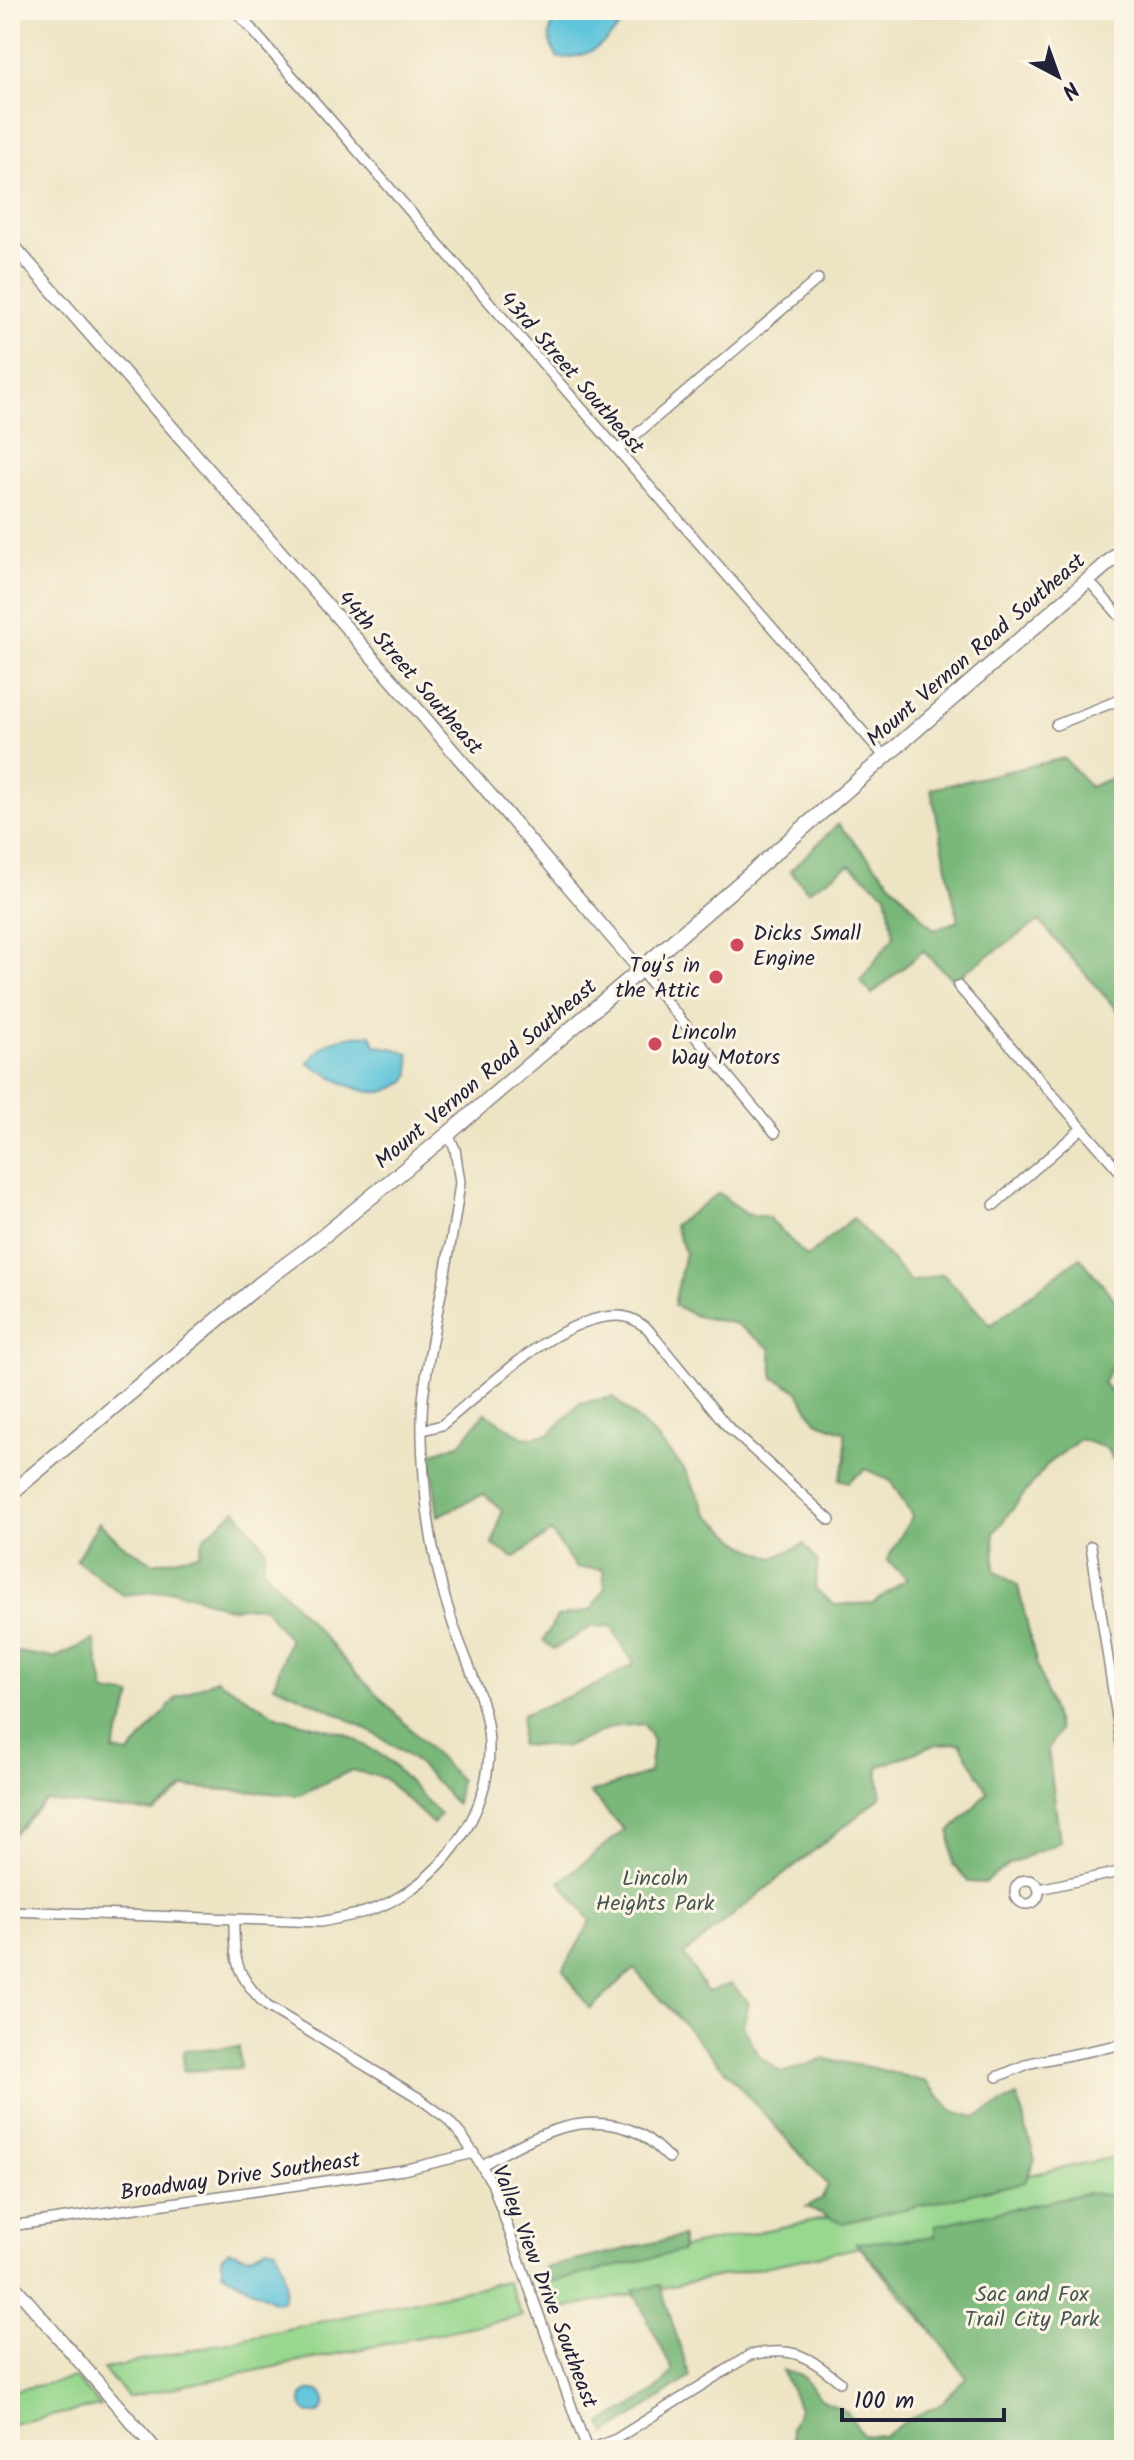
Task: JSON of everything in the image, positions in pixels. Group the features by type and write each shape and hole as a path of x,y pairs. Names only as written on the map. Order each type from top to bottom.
{"main road":[{"name":"Mount Vernon Road Southeast","path":"10,1494 260,1284 448,1134 1124,549"}],"street":[{"name":"43rd Street Southeast","path":"235,10 885,757"},
{"name":"44th Street Southeast","path":"10,242 400,689 775,1133"},
{"path":"618,450 818,279"},
{"path":"1088,580 1124,621"},
{"path":"1056,725 1124,698"},
{"path":"958,986 1124,1176"},
{"path":"994,1205 1082,1128"},
{"path":"10,1911 321,1922 357,1915 389,1902 418,1884 465,1833 479,1803 487,1773 487,1727 432,1547 424,1473 423,1394 460,1182 458,1158 448,1134"},
{"path":"423,1430 442,1425 558,1333 590,1320 621,1316 647,1328 727,1426 830,1520"},
{"path":"1091,1546 1124,1764"},
{"path":"1039,1889 1124,1871"},
{"name":"Valley View Drive Southeast","path":"234,1920 238,1969 249,1989 267,2006 419,2098 446,2118 474,2153 498,2198 588,2450"},
{"path":"997,2077 1030,2063 1124,2044"},
{"path":"482,2165 538,2134 575,2124 607,2123 641,2135 669,2158"},
{"name":"Broadway Drive Southeast","path":"10,2226 403,2170 474,2153"},
{"path":"10,2281 156,2450"},
{"path":"588,2450 616,2439 750,2355 771,2351 795,2352 840,2382"}],"green space":[{"path":"1064,758 1090,787 1124,773 1124,1018 1039,921 953,980 923,951 872,994 860,981 894,936 886,894 850,865 808,891 790,871 838,824 934,930 958,921 931,789"},
{"name":"Lincoln Heights Park","path":"719,1193 746,1214 768,1217 807,1257 853,1218 911,1282 943,1274 991,1325 1080,1257 1124,1311 1124,1342 1103,1383 1124,1405 1124,1478 1106,1448 1080,1439 1047,1465 994,1533 995,1570 1018,1586 1036,1662 1059,1731 1048,1749 1060,1842 1009,1864 984,1883 969,1882 953,1864 950,1832 988,1792 960,1743 937,1744 878,1767 881,1797 684,1954 707,1992 731,1984 749,2003 743,2025 759,2056 782,2073 824,2059 874,2068 926,2082 953,2111 976,2117 1017,2096 1035,2160 1025,2182 843,2223 806,2207 822,2198 828,2185 634,1969 590,2009 563,1970 591,1921 560,1882 624,1830 590,1793 649,1773 653,1741 644,1724 612,1727 566,1747 520,1745 522,1715 594,1686 634,1664 611,1626 591,1627 554,1649 543,1641 557,1617 591,1610 605,1588 603,1569 576,1568 551,1532 514,1558 493,1545 502,1510 484,1494 438,1516 431,1454 461,1443 485,1412 524,1438 550,1434 580,1403 613,1397 653,1434 684,1469 708,1514 745,1546 774,1558 804,1544 818,1562 815,1589 835,1605 873,1603 907,1579 887,1560 912,1516 891,1481 866,1469 848,1482 839,1479 846,1459 845,1432 816,1421 796,1389 774,1378 770,1348 736,1324 696,1316 674,1305 685,1252 674,1225"},
{"path":"236,1510 266,1549 262,1568 355,1672 460,1780 456,1804 424,1769 396,1747 346,1718 274,1685 289,1640 263,1606 229,1608 174,1590 123,1595 76,1560 99,1522 119,1542 153,1563 199,1554 204,1537"},
{"path":"94,1640 105,1692 132,1696 113,1751 129,1754 176,1698 216,1679 279,1717 346,1734 386,1758 440,1815 433,1824 384,1778 352,1770 299,1795 185,1787 154,1812 45,1801 11,1838 10,1651 54,1658"},
{"path":"239,2047 240,2068 183,2071 184,2050"},
{"name":"Sac and Fox Trail City Park","path":"1124,2155 1124,2450 1034,2450 860,2247 552,2311 543,2277"},
{"name":"Sac and Fox Trail City Park","path":"1086,2193 1124,2197 1124,2450 795,2450 791,2428 799,2408 782,2370 802,2376 821,2399 847,2412 863,2435 884,2437 910,2418 940,2405 966,2377 906,2295 856,2243 934,2237 936,2225"},
{"path":"682,2236 682,2251 550,2282 544,2268"},
{"path":"507,2281 522,2316 128,2397 103,2369"},
{"path":"660,2285 690,2377 606,2435 601,2423 650,2395 673,2371 633,2290"},
{"path":"75,2378 100,2406 10,2424 10,2391"}],"water":[{"path":"561,10 628,10 630,13 616,32 600,46 581,55 558,58 551,45 550,34"},
{"path":"371,1034 375,1045 409,1054 410,1073 406,1082 381,1092 371,1092 343,1083 308,1063 328,1043"},
{"path":"267,2247 276,2249 282,2269 285,2289 281,2301 275,2302 222,2273 222,2258 229,2251 248,2256"},
{"path":"313,2390 322,2393 325,2402 322,2411 313,2414 304,2411 301,2402 304,2393"}],"place":[{"name":"Dicks Small Engine","path":"737,945"},
{"name":"Toy's in the Attic","path":"716,977"},
{"name":"Lincoln Way Motors","path":"655,1044"}]}
